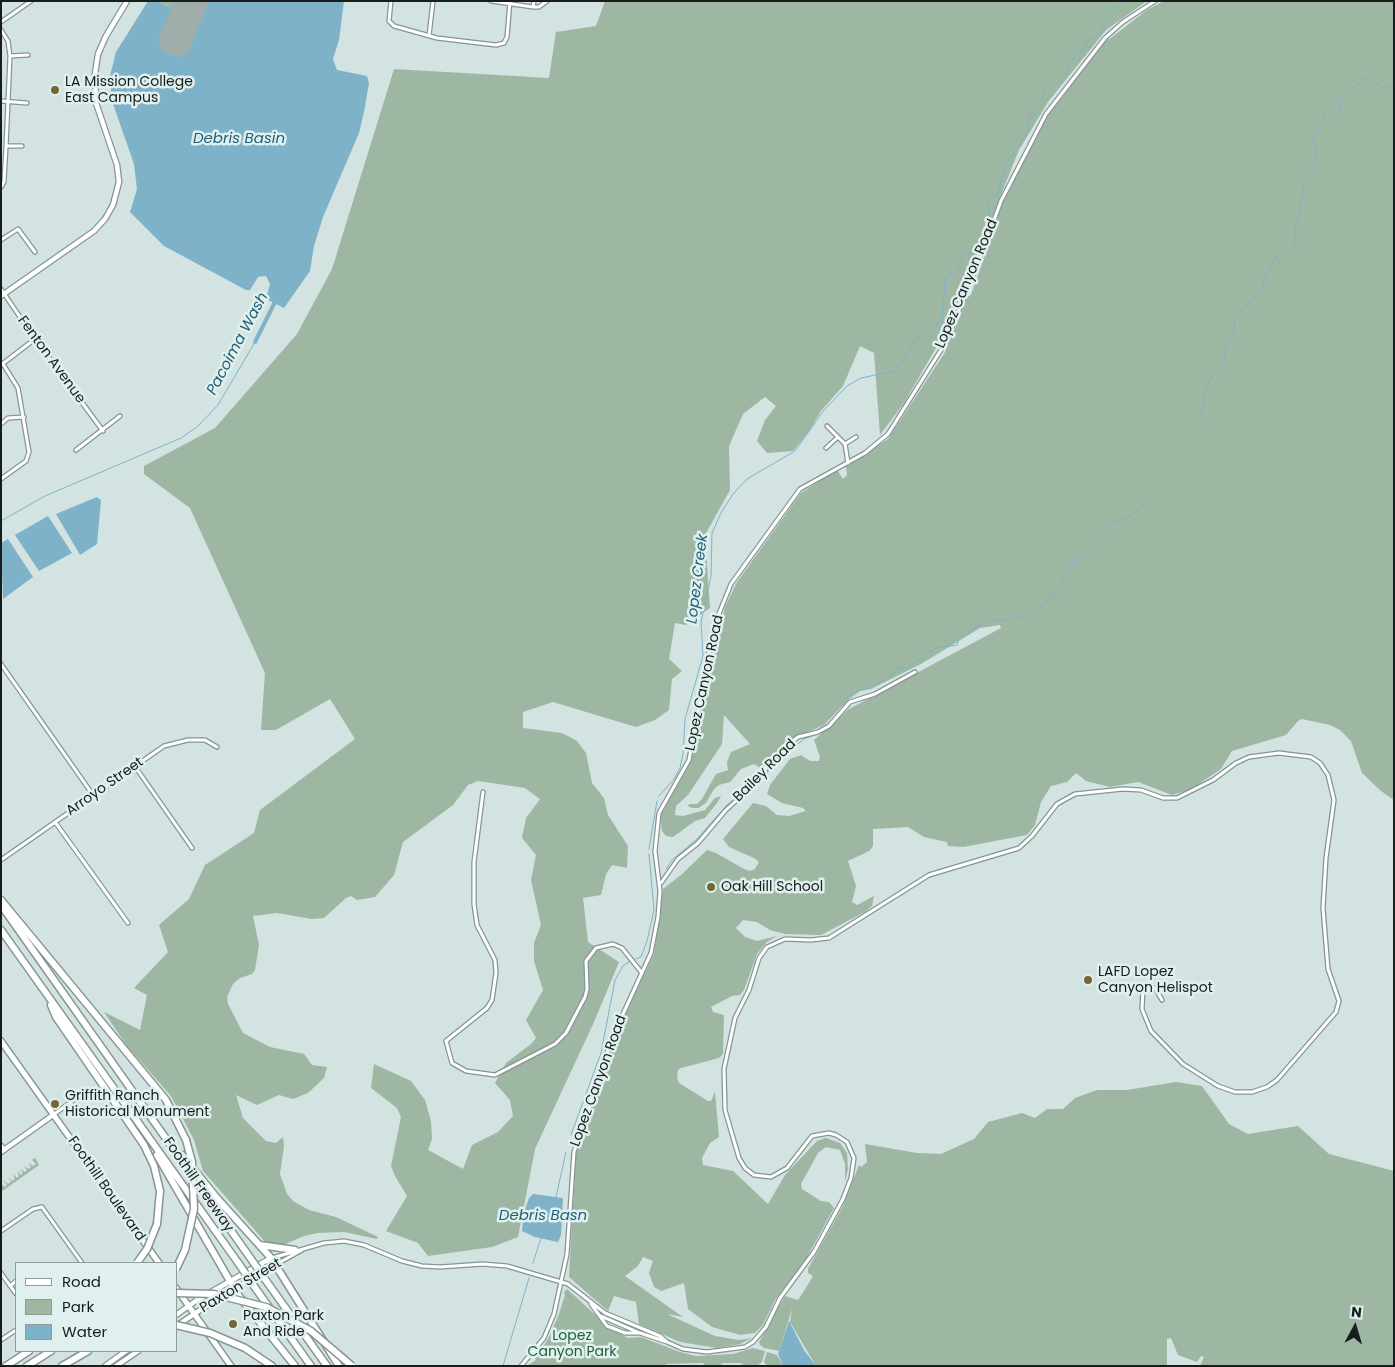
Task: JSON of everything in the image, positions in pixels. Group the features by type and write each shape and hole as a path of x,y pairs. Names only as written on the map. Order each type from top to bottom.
{"highway":[{"path":"1,900 166,1100 186,1140 192,1162 194,1209 185,1250 178,1265"},
{"name":"Foothill Freeway","path":"1,905 326,1366"},
{"name":"Foothill Freeway","path":"1,930 310,1366"},
{"path":"49,999 56,1016 144,1145 154,1166 160,1191 157,1224 147,1249 138,1262"},
{"path":"153,1120 167,1133 216,1197 271,1258 339,1366"},
{"path":"142,1128 235,1290 295,1366"},
{"path":"260,1244 296,1250"},
{"path":"178,1294 214,1294 266,1307 311,1331 352,1366"},
{"path":"178,1326 210,1333 245,1348 272,1366"},
{"path":"5,1366 23,1352"},
{"path":"5,1366 27,1352"},
{"path":"27,1366 49,1352"},
{"path":"65,1364 86,1352"}],"main road":[{"name":"Foothill Boulevard","path":"1,1041 157,1262"},
{"path":"178,1291 231,1366"}],"street":[{"path":"1,22 31,1"},
{"path":"2,293 94,231 105,219 113,204 119,182 118,165 96,103 94,74 98,54 106,36 127,1"},
{"path":"391,1 389,18 392,24 429,36 496,45 504,43 507,37 510,2"},
{"path":"429,36 433,1"},
{"path":"491,1 510,2 533,7 540,7 546,1"},
{"path":"533,7 534,1"},
{"name":"Lopez Canyon Road","path":"521,1366 534,1352 546,1333 562,1282 568,1242 574,1152 612,1038 642,974 654,943 660,884 655,851 658,819 663,803 689,760 714,626 731,584 800,489 874,447 888,434 946,342 982,254 1003,195 1051,106 1106,38 1124,22 1155,1"},
{"path":"1,30 8,41 10,56 2,187"},
{"path":"10,56 28,56"},
{"path":"1,102 27,103"},
{"path":"1,147 22,146"},
{"path":"1,240 18,229 36,252"},
{"name":"Fenton Avenue","path":"2,293 103,430"},
{"path":"1,478 26,461 29,452 18,388 2,364 35,339"},
{"path":"76,450 120,416"},
{"path":"1,424 8,418 24,417"},
{"path":"827,426 845,444 848,463"},
{"path":"845,444 856,437"},
{"path":"826,448 837,438"},
{"path":"1,664 93,795"},
{"name":"Bailey Road","path":"660,884 678,859 698,843 726,810 758,781 769,764 784,748 798,737 818,732 829,726 850,702 875,694 915,672"},
{"name":"Arroyo Street","path":"1,860 134,765 164,746 188,740 205,740 217,747"},
{"path":"600,1316 683,1349 700,1352 734,1350 753,1342 766,1327 780,1298 814,1252 843,1199 851,1178 854,1158 853,1151 842,1138 829,1133 812,1136 787,1168 771,1177 754,1175 745,1168 739,1158 725,1110 724,1069 735,1018 749,990 759,958 767,947 784,939 811,940 829,938 928,875 1019,848 1032,836 1057,804 1075,794 1123,788 1142,790 1163,798 1177,798 1200,788 1249,757 1279,753 1311,757 1320,763 1328,775 1334,800 1326,858 1323,908 1328,969 1339,1001 1336,1012 1277,1080 1267,1087 1252,1092 1235,1092 1218,1086 1183,1064 1150,1031 1144,1019 1141,994 1143,990 1152,987 1162,1000"},
{"path":"134,765 192,848"},
{"path":"482,792 472,885 478,924 495,960 496,973 492,1000 487,1008 446,1041 450,1059 455,1066 482,1075 502,1073 545,1050 563,1037 586,993 586,961 596,948 612,944 622,948 637,964 642,974"},
{"path":"55,822 128,923"},
{"path":"2,1149 85,1092"},
{"path":"1,1231 33,1209 38,1207 44,1209 81,1262"},
{"name":"Paxton Street","path":"178,1314 271,1258 329,1242 350,1242 371,1247 417,1265 436,1267 496,1264 562,1282 574,1288 591,1303"},
{"name":"Paxton Street","path":"178,1325 307,1248"},
{"path":"1,1272 15,1293"},
{"path":"10,1286 15,1282"},
{"path":"591,1303 608,1314 660,1336 667,1342"},
{"path":"591,1303 605,1324 625,1333 640,1333"},
{"path":"1,1340 15,1331"},
{"path":"105,1366 125,1352"},
{"path":"116,1366 137,1352"}],"green space":[{"path":"157,1 201,1 181,47 164,40 178,11"},
{"path":"605,1 1147,1 1106,30 1048,102 1019,150 956,306 936,348 904,403 880,435 874,353 860,346 843,386 821,411 808,433 793,451 767,453 757,441 765,420 776,406 765,397 743,414 729,446 730,490 705,535 710,608 686,625 675,623 669,659 682,671 672,679 669,710 655,720 636,727 553,702 523,712 523,728 562,733 577,741 586,753 592,783 604,798 608,815 628,846 627,868 612,865 606,874 601,895 583,898 588,942 619,962 594,1022 535,1149 518,1237 492,1247 428,1256 418,1243 386,1231 407,1196 391,1166 401,1117 397,1108 371,1088 374,1064 411,1081 425,1100 431,1121 432,1139 428,1150 463,1169 472,1145 498,1132 513,1116 510,1100 495,1083 506,1063 536,1038 526,1020 543,990 534,961 534,943 541,925 531,880 536,855 522,838 526,818 540,799 525,788 478,781 468,785 453,805 403,842 394,875 375,897 357,900 351,896 346,898 324,918 312,919 277,913 253,916 259,945 255,970 252,974 240,978 233,984 227,997 228,1004 243,1033 270,1047 304,1054 312,1065 327,1067 324,1078 308,1093 293,1099 279,1095 257,1105 236,1095 243,1118 266,1141 276,1143 283,1137 284,1146 280,1174 287,1194 293,1201 309,1210 336,1217 378,1237 377,1239 344,1232 317,1233 283,1245 267,1244 203,1171 194,1140 171,1096 127,1046 104,1012 140,1030 147,995 134,988 168,952 159,925 189,899 205,865 254,833 260,810 355,739 330,699 276,730 261,730 265,673 190,508 144,474 144,466 215,428 297,334 332,269 394,69 549,78 556,32 596,26"},
{"path":"1164,1 1394,1 1394,800 1381,791 1362,773 1351,741 1340,730 1330,725 1302,719 1286,735 1232,751 1221,769 1190,790 1172,795 1138,782 1110,787 1086,781 1076,773 1067,782 1051,786 1041,802 1035,825 1027,835 963,847 948,846 947,842 924,837 908,827 873,829 873,846 869,851 848,861 856,886 852,902 857,905 874,896 872,906 865,912 821,935 785,934 770,930 757,922 743,920 736,928 745,937 757,941 777,936 767,942 757,954 744,990 740,995 732,996 711,1007 713,1012 724,1015 723,1054 719,1058 678,1070 677,1078 679,1083 708,1101 711,1101 715,1092 719,1137 710,1143 702,1158 703,1165 733,1171 768,1204 785,1175 817,1141 826,1138 840,1143 847,1153 848,1169 845,1182 845,1164 840,1150 826,1147 818,1153 801,1184 802,1189 821,1201 829,1202 834,1208 806,1259 775,1300 763,1325 755,1333 740,1335 712,1327 688,1309 684,1283 661,1291 654,1287 649,1273 653,1261 643,1257 638,1266 625,1276 683,1317 667,1314 715,1336 739,1340 752,1338 740,1344 717,1348 680,1342 639,1324 636,1302 614,1296 608,1311 569,1277 576,1154 616,1033 654,954 663,889 707,850 744,869 750,871 755,869 759,862 729,847 723,839 753,803 766,806 777,815 789,816 806,811 803,808 782,803 767,794 770,785 790,759 801,755 810,761 819,761 820,757 814,740 849,709 1001,628 1000,625 980,628 921,664 871,689 860,691 848,700 824,725 789,740 772,756 762,769 754,764 741,769 730,782 719,785 714,789 706,803 698,808 692,808 688,806 689,804 697,804 702,799 716,774 728,770 727,762 731,752 750,744 724,715 722,744 688,795 676,806 675,815 683,816 705,810 715,798 721,796 705,818 695,821 673,837 666,836 662,831 660,816 690,763 725,607 737,582 801,493 837,470 843,479 847,475 846,466 888,439 944,354 961,314 965,298 971,295 1007,191 1044,120 1103,44 1147,10"},
{"path":"1176,1082 1202,1086 1229,1124 1248,1134 1298,1126 1329,1154 1394,1171 1394,1366 1200,1366 1204,1357 1201,1356 1197,1362 1178,1355 1171,1338 1167,1339 1167,1366 816,1366 790,1322 792,1309 779,1351 764,1348 760,1345 759,1342 785,1296 798,1300 813,1276 808,1273 808,1269 843,1206 859,1165 861,1167 867,1162 865,1144 917,1153 941,1154 974,1139 988,1122 1022,1113 1035,1118 1047,1109 1063,1109 1075,1098 1097,1090 1127,1090"},
{"path":"35,1158 39,1165 1,1192 1,1183 4,1187 7,1185 3,1180 8,1184 11,1182 8,1177 12,1181 15,1179 13,1174 17,1178 19,1176 17,1171 21,1175 23,1173 20,1169 25,1172 27,1170 24,1166 29,1169 31,1167 28,1163 33,1166 36,1164 32,1160"},
{"name":"Lopez Canyon Park","path":"567,1289 599,1318 604,1325 628,1338 641,1337 696,1356 733,1354 753,1348 765,1351 762,1362 757,1366 723,1363 719,1366 705,1366 703,1363 666,1364 665,1366 527,1366 536,1360 535,1358 548,1339 559,1314 565,1295 564,1292"},
{"path":"767,1352 777,1355 783,1366 767,1366 764,1362"}],"water":[{"name":"Debris Basin","path":"148,1 157,1 178,11 165,40 180,47 201,1 344,1 339,40 333,59 337,70 367,76 369,83 364,112 359,133 323,217 314,246 310,271 284,308 266,299 270,284 266,276 258,277 250,290 246,290 164,246 130,212 137,189 134,164 112,101 110,76 116,52"},
{"path":"97,497 101,500 97,544 80,555 56,514"},
{"path":"48,516 72,553 39,571 15,535"},
{"path":"8,539 33,577 3,599 1,543"},
{"name":"Debris Basn","path":"533,1194 563,1198 561,1235 558,1242 535,1237 522,1231 524,1212 529,1198"},
{"path":"789,1321 804,1350 816,1366 783,1366 778,1354"}],"waterway":[{"name":"Lopez Creek","path":"659,796 674,779 680,768 683,754 685,719 703,656 701,622 711,576 712,533 721,513 733,494 747,479 795,451 824,410 847,386 861,378 894,371 902,363 915,339 942,321 945,280 950,274 956,272 965,254 977,252 981,245 983,232 990,217 987,200 998,194 1004,167 1028,131 1030,111 1041,101 1045,88 1058,83 1065,75 1074,56 1083,50 1085,42 1099,35 1103,24 1121,3 1120,1"},
{"path":"1104,45 1109,38"},
{"path":"1085,48 1091,47"},
{"path":"1201,420 1206,388 1213,375 1225,361 1225,349 1227,342 1233,336 1235,320 1239,312 1261,293 1266,275 1276,257 1291,250 1296,242 1295,229 1302,209 1300,204 1303,196 1303,184 1312,172 1316,160 1317,147 1312,139 1324,123 1323,116 1331,114 1334,107 1340,110 1338,101 1346,92 1359,84 1362,78 1370,77 1381,87 1385,88 1394,84"},
{"path":"1055,106 1059,100"},
{"path":"1031,120 1034,114 1041,114"},
{"name":"Pacoima Wash","path":"255,342 276,300"},
{"name":"Pacoima Wash","path":"1,521 45,496 181,438 197,427 218,405 255,342"},
{"path":"842,709 846,699 852,694 872,687 896,672 897,667 905,669 936,648 957,645 960,636 970,633 977,626 992,620 1007,620 1013,615 1025,617 1043,605 1050,595 1054,595 1057,591 1069,568 1081,556 1090,553 1109,523 1127,518 1146,504"},
{"path":"750,791 765,778 770,767 804,739 830,729 839,718"},
{"path":"666,869 672,860 697,839 727,805 739,795"},
{"name":"Lopez Creek","path":"649,849 657,801"},
{"name":"Lopez Creek","path":"636,959 641,957 647,941 654,910 649,854"},
{"name":"Lopez Creek","path":"571,1135 601,1053 615,980 623,966 630,961"},
{"name":"Lopez Creek","path":"556,1197 566,1152"},
{"name":"Lopez Creek","path":"533,1263 541,1238"},
{"name":"Lopez Creek","path":"503,1366 529,1278"}],"runway":[{"path":"189,1 171,41 178,44 196,1"}],"place":[{"name":"LA Mission College East Campus","path":"55,90"},
{"name":"Oak Hill School","path":"711,887"},
{"name":"LAFD Lopez Canyon Helispot","path":"1088,980"},
{"name":"Griffith Ranch Historical Monument","path":"55,1104"},
{"name":"Paxton Park And Ride","path":"233,1324"}]}
